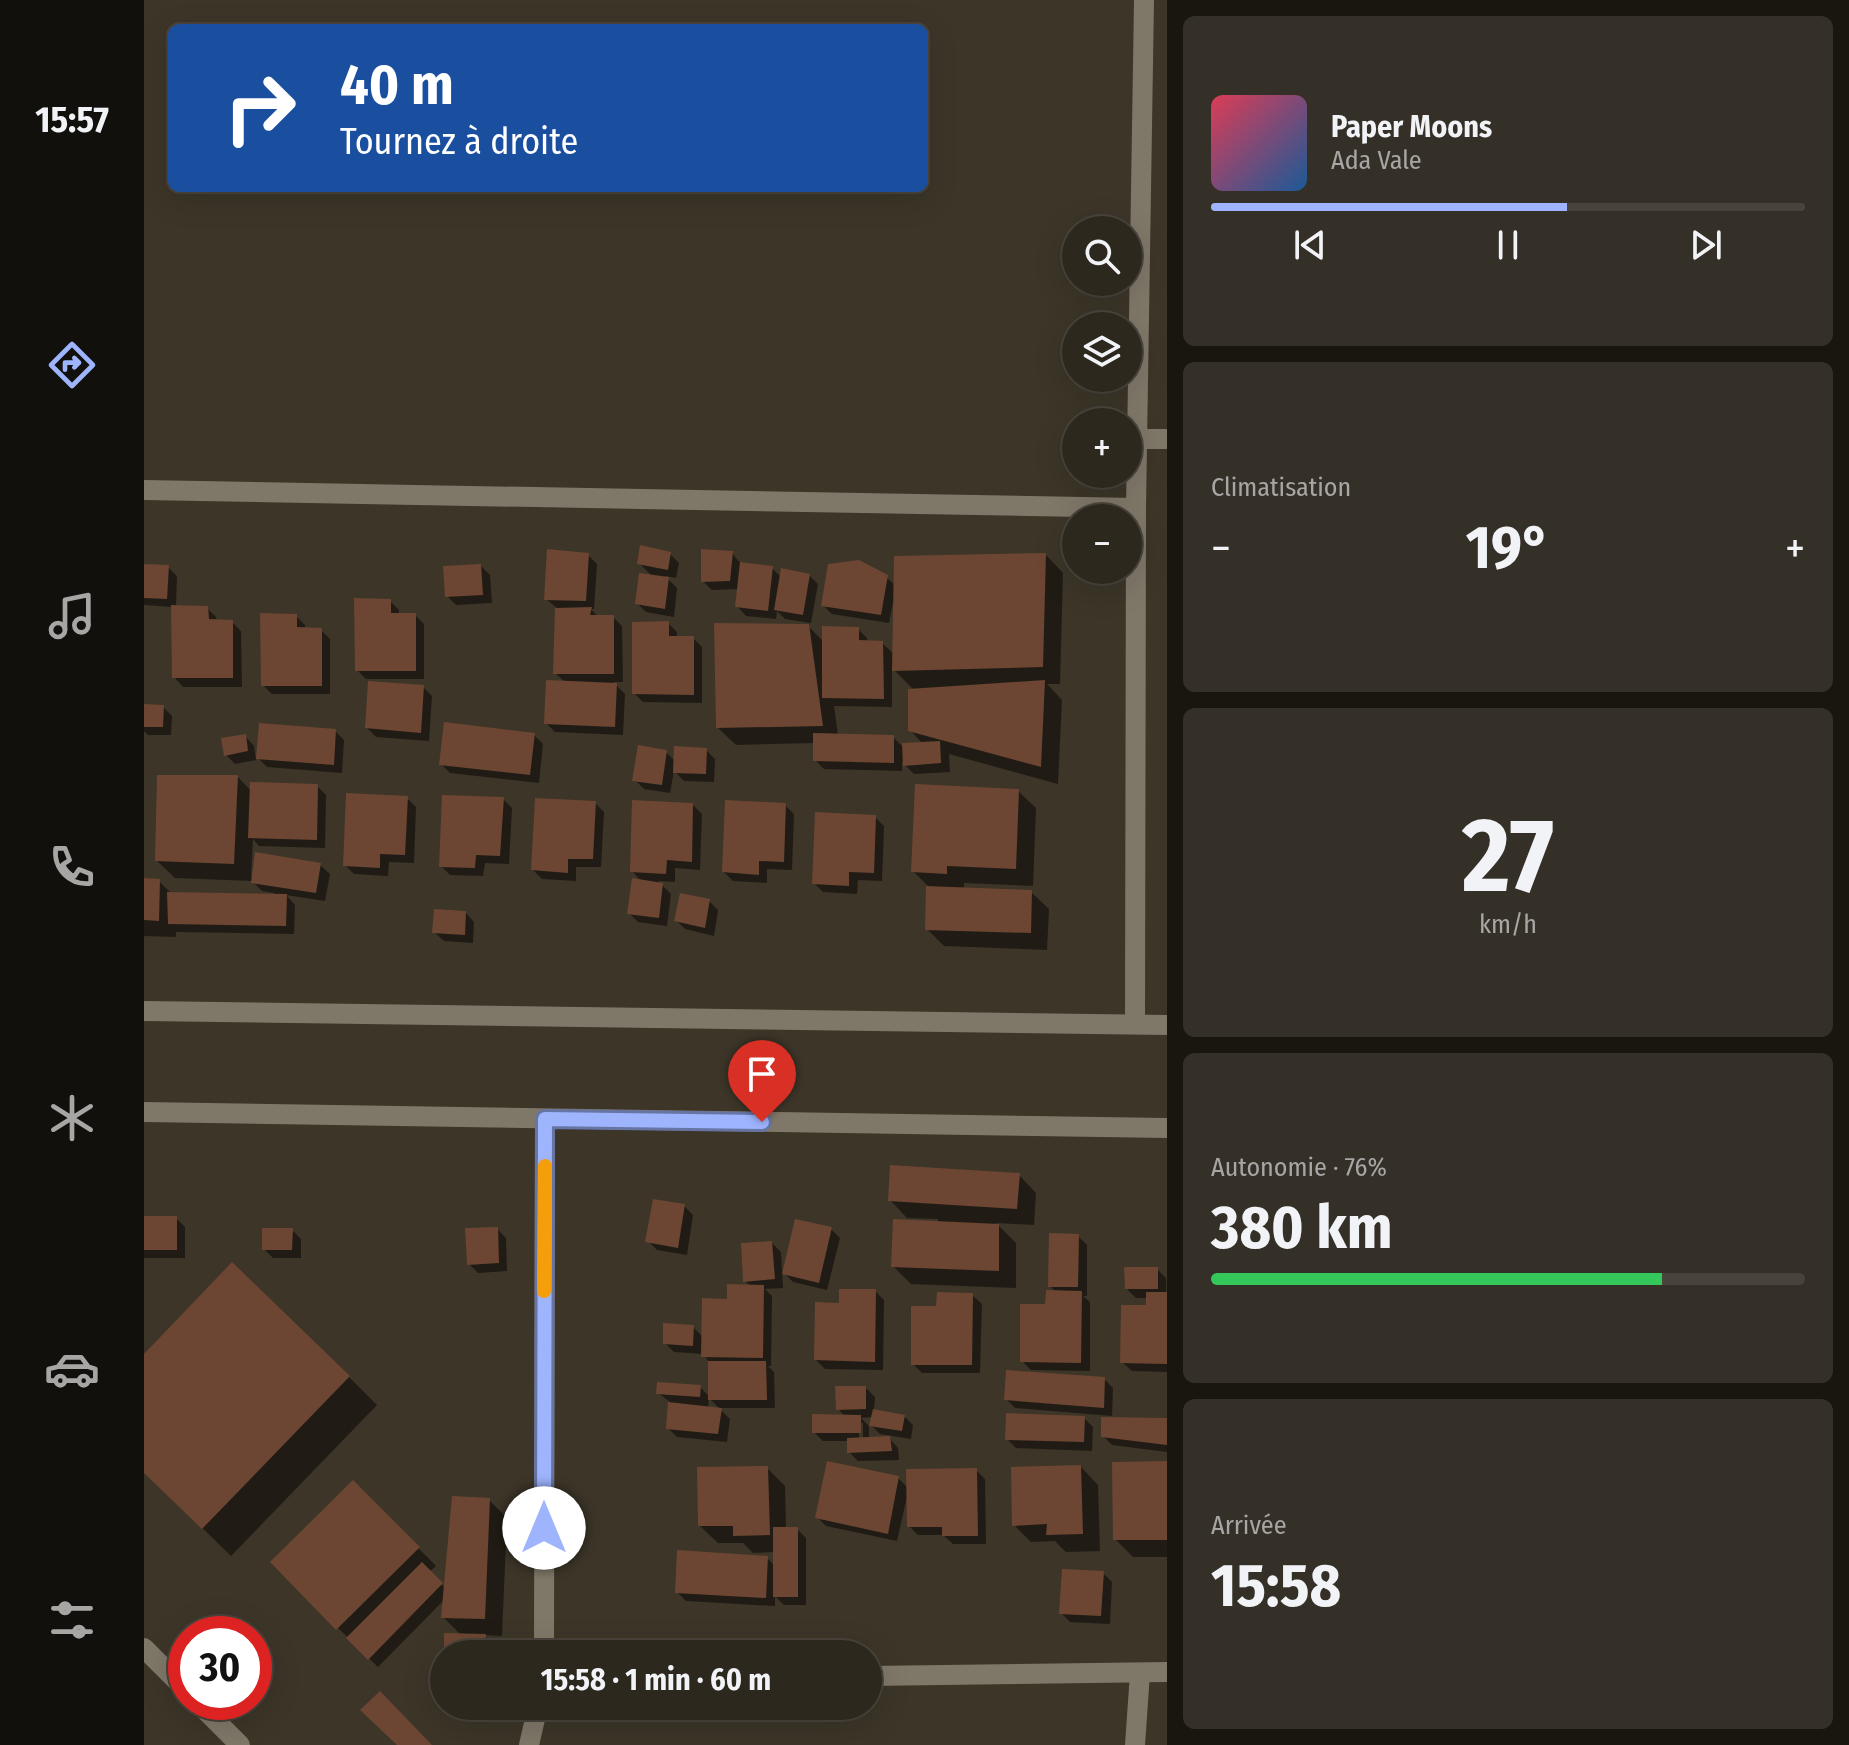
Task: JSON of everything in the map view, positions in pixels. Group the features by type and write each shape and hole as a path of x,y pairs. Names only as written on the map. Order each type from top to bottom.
{"street":[{"path":"1139,408 1144,0"},
{"path":"1142,439 1167,439"},
{"path":"144,490 1062,507"},
{"path":"1135,1024 1136,584"},
{"path":"144,1011 1167,1025"},
{"path":"144,1112 1167,1128"},
{"path":"544,1640 545,1119"},
{"path":"144,1648 168,1672"},
{"path":"882,1676 1167,1672"},
{"path":"1135,1745 1140,1673"},
{"path":"215,1720 240,1745"},
{"path":"529,1745 535,1720"}],"building":[{"path":"640,545 671,552 668,570 637,564"},
{"path":"547,549 589,553 586,601 544,600"},
{"path":"701,549 733,551 730,581 701,582"},
{"path":"1046,553 1043,667 892,671 894,556"},
{"path":"859,560 888,575 881,615 821,606 828,564"},
{"path":"740,562 773,566 768,611 735,607"},
{"path":"144,564 169,565 167,599 144,598"},
{"path":"481,564 483,595 445,597 443,566"},
{"path":"781,568 810,574 803,615 774,610"},
{"path":"639,573 669,577 665,609 635,604"},
{"path":"354,598 391,599 391,613 416,613 416,671 355,671"},
{"path":"171,605 208,606 209,619 233,620 233,678 172,678"},
{"path":"592,607 590,615 614,615 614,674 553,674 555,608"},
{"path":"260,613 297,614 297,627 322,628 322,686 261,686"},
{"path":"669,621 669,636 694,636 694,695 632,694 632,622"},
{"path":"714,623 809,624 823,726 716,728"},
{"path":"822,626 859,627 859,640 883,641 884,699 822,698"},
{"path":"546,680 617,683 615,727 544,724"},
{"path":"1045,680 1041,767 908,731 908,689"},
{"path":"368,681 424,685 421,733 365,728"},
{"path":"144,704 164,705 163,727 144,727"},
{"path":"444,722 535,733 530,775 439,765"},
{"path":"259,723 336,729 334,765 256,759"},
{"path":"813,733 894,735 894,763 813,761"},
{"path":"246,734 248,751 224,756 221,738"},
{"path":"940,741 941,763 903,766 902,743"},
{"path":"638,745 667,750 662,785 632,781"},
{"path":"674,746 707,748 706,774 673,773"},
{"path":"157,775 238,775 234,864 155,861"},
{"path":"250,782 318,784 317,840 248,838"},
{"path":"915,784 1019,789 1016,869 947,866 947,874 911,872"},
{"path":"346,793 408,796 405,855 380,854 380,868 343,866"},
{"path":"442,795 504,797 500,856 476,855 475,868 439,867"},
{"path":"535,798 596,801 593,859 568,859 568,873 531,870"},
{"path":"632,800 693,803 692,862 667,860 666,874 630,872"},
{"path":"725,800 786,803 784,862 759,861 759,875 722,872"},
{"path":"815,812 876,815 874,873 849,872 849,886 812,884"},
{"path":"255,852 321,863 316,893 251,883"},
{"path":"144,878 160,879 159,921 144,920"},
{"path":"632,878 663,883 659,918 627,914"},
{"path":"926,886 1032,890 1031,933 925,930"},
{"path":"167,892 287,894 286,926 168,924"},
{"path":"680,893 710,899 705,928 674,921"},
{"path":"434,909 466,911 465,935 432,933"},
{"path":"890,1165 1020,1173 1017,1209 888,1201"},
{"path":"653,1199 685,1204 678,1248 645,1242"},
{"path":"144,1216 177,1216 177,1250 144,1250"},
{"path":"795,1219 832,1227 819,1283 782,1274"},
{"path":"893,1219 999,1224 999,1271 891,1267"},
{"path":"498,1227 499,1263 467,1265 465,1228"},
{"path":"262,1228 293,1228 292,1250 262,1250"},
{"path":"1049,1233 1079,1234 1078,1287 1048,1287"},
{"path":"772,1241 775,1279 743,1282 741,1243"},
{"path":"232,1262 350,1376 202,1529 144,1473 144,1354"},
{"path":"1124,1267 1158,1267 1158,1289 1125,1289"},
{"path":"727,1284 764,1285 763,1358 701,1357 702,1298 727,1299"},
{"path":"839,1289 876,1289 875,1362 814,1360 815,1302 839,1303"},
{"path":"1046,1290 1082,1291 1081,1363 1020,1362 1020,1304 1045,1304"},
{"path":"937,1292 973,1293 972,1365 911,1365 911,1306 936,1306"},
{"path":"1146,1292 1167,1292 1167,1364 1120,1363 1121,1305 1146,1305"},
{"path":"663,1323 694,1325 693,1346 663,1344"},
{"path":"708,1361 766,1361 767,1400 708,1400"},
{"path":"1006,1370 1105,1377 1104,1408 1004,1400"},
{"path":"657,1382 701,1385 700,1397 656,1394"},
{"path":"835,1386 866,1386 866,1409 836,1410"},
{"path":"668,1402 722,1408 718,1434 666,1429"},
{"path":"873,1409 905,1415 902,1431 869,1426"},
{"path":"1006,1413 1085,1416 1084,1442 1005,1440"},
{"path":"812,1414 861,1415 861,1433 812,1433"},
{"path":"1101,1417 1167,1418 1167,1445 1101,1437"},
{"path":"890,1436 892,1451 847,1453 847,1438"},
{"path":"827,1461 899,1476 888,1534 815,1518"},
{"path":"1167,1461 1167,1540 1113,1540 1112,1462"},
{"path":"1081,1465 1083,1534 1046,1535 1047,1524 1012,1526 1011,1467"},
{"path":"768,1466 770,1535 733,1536 733,1526 698,1526 697,1467"},
{"path":"977,1468 978,1536 942,1536 942,1527 907,1527 906,1469"},
{"path":"353,1480 420,1547 336,1630 270,1562"},
{"path":"452,1496 490,1498 485,1619 441,1618"},
{"path":"773,1527 798,1527 798,1597 773,1597"},
{"path":"677,1550 768,1556 766,1598 675,1593"},
{"path":"422,1562 443,1583 368,1660 346,1638"},
{"path":"1062,1569 1104,1571 1101,1616 1059,1614"},
{"path":"444,1633 486,1634 486,1640 444,1640"},
{"path":"380,1691 432,1745 397,1745 360,1710"}],"slow traffic":[{"path":"544,1291 545,1166"}],"route":[{"path":"544,1528 545,1119 762,1122"}]}
